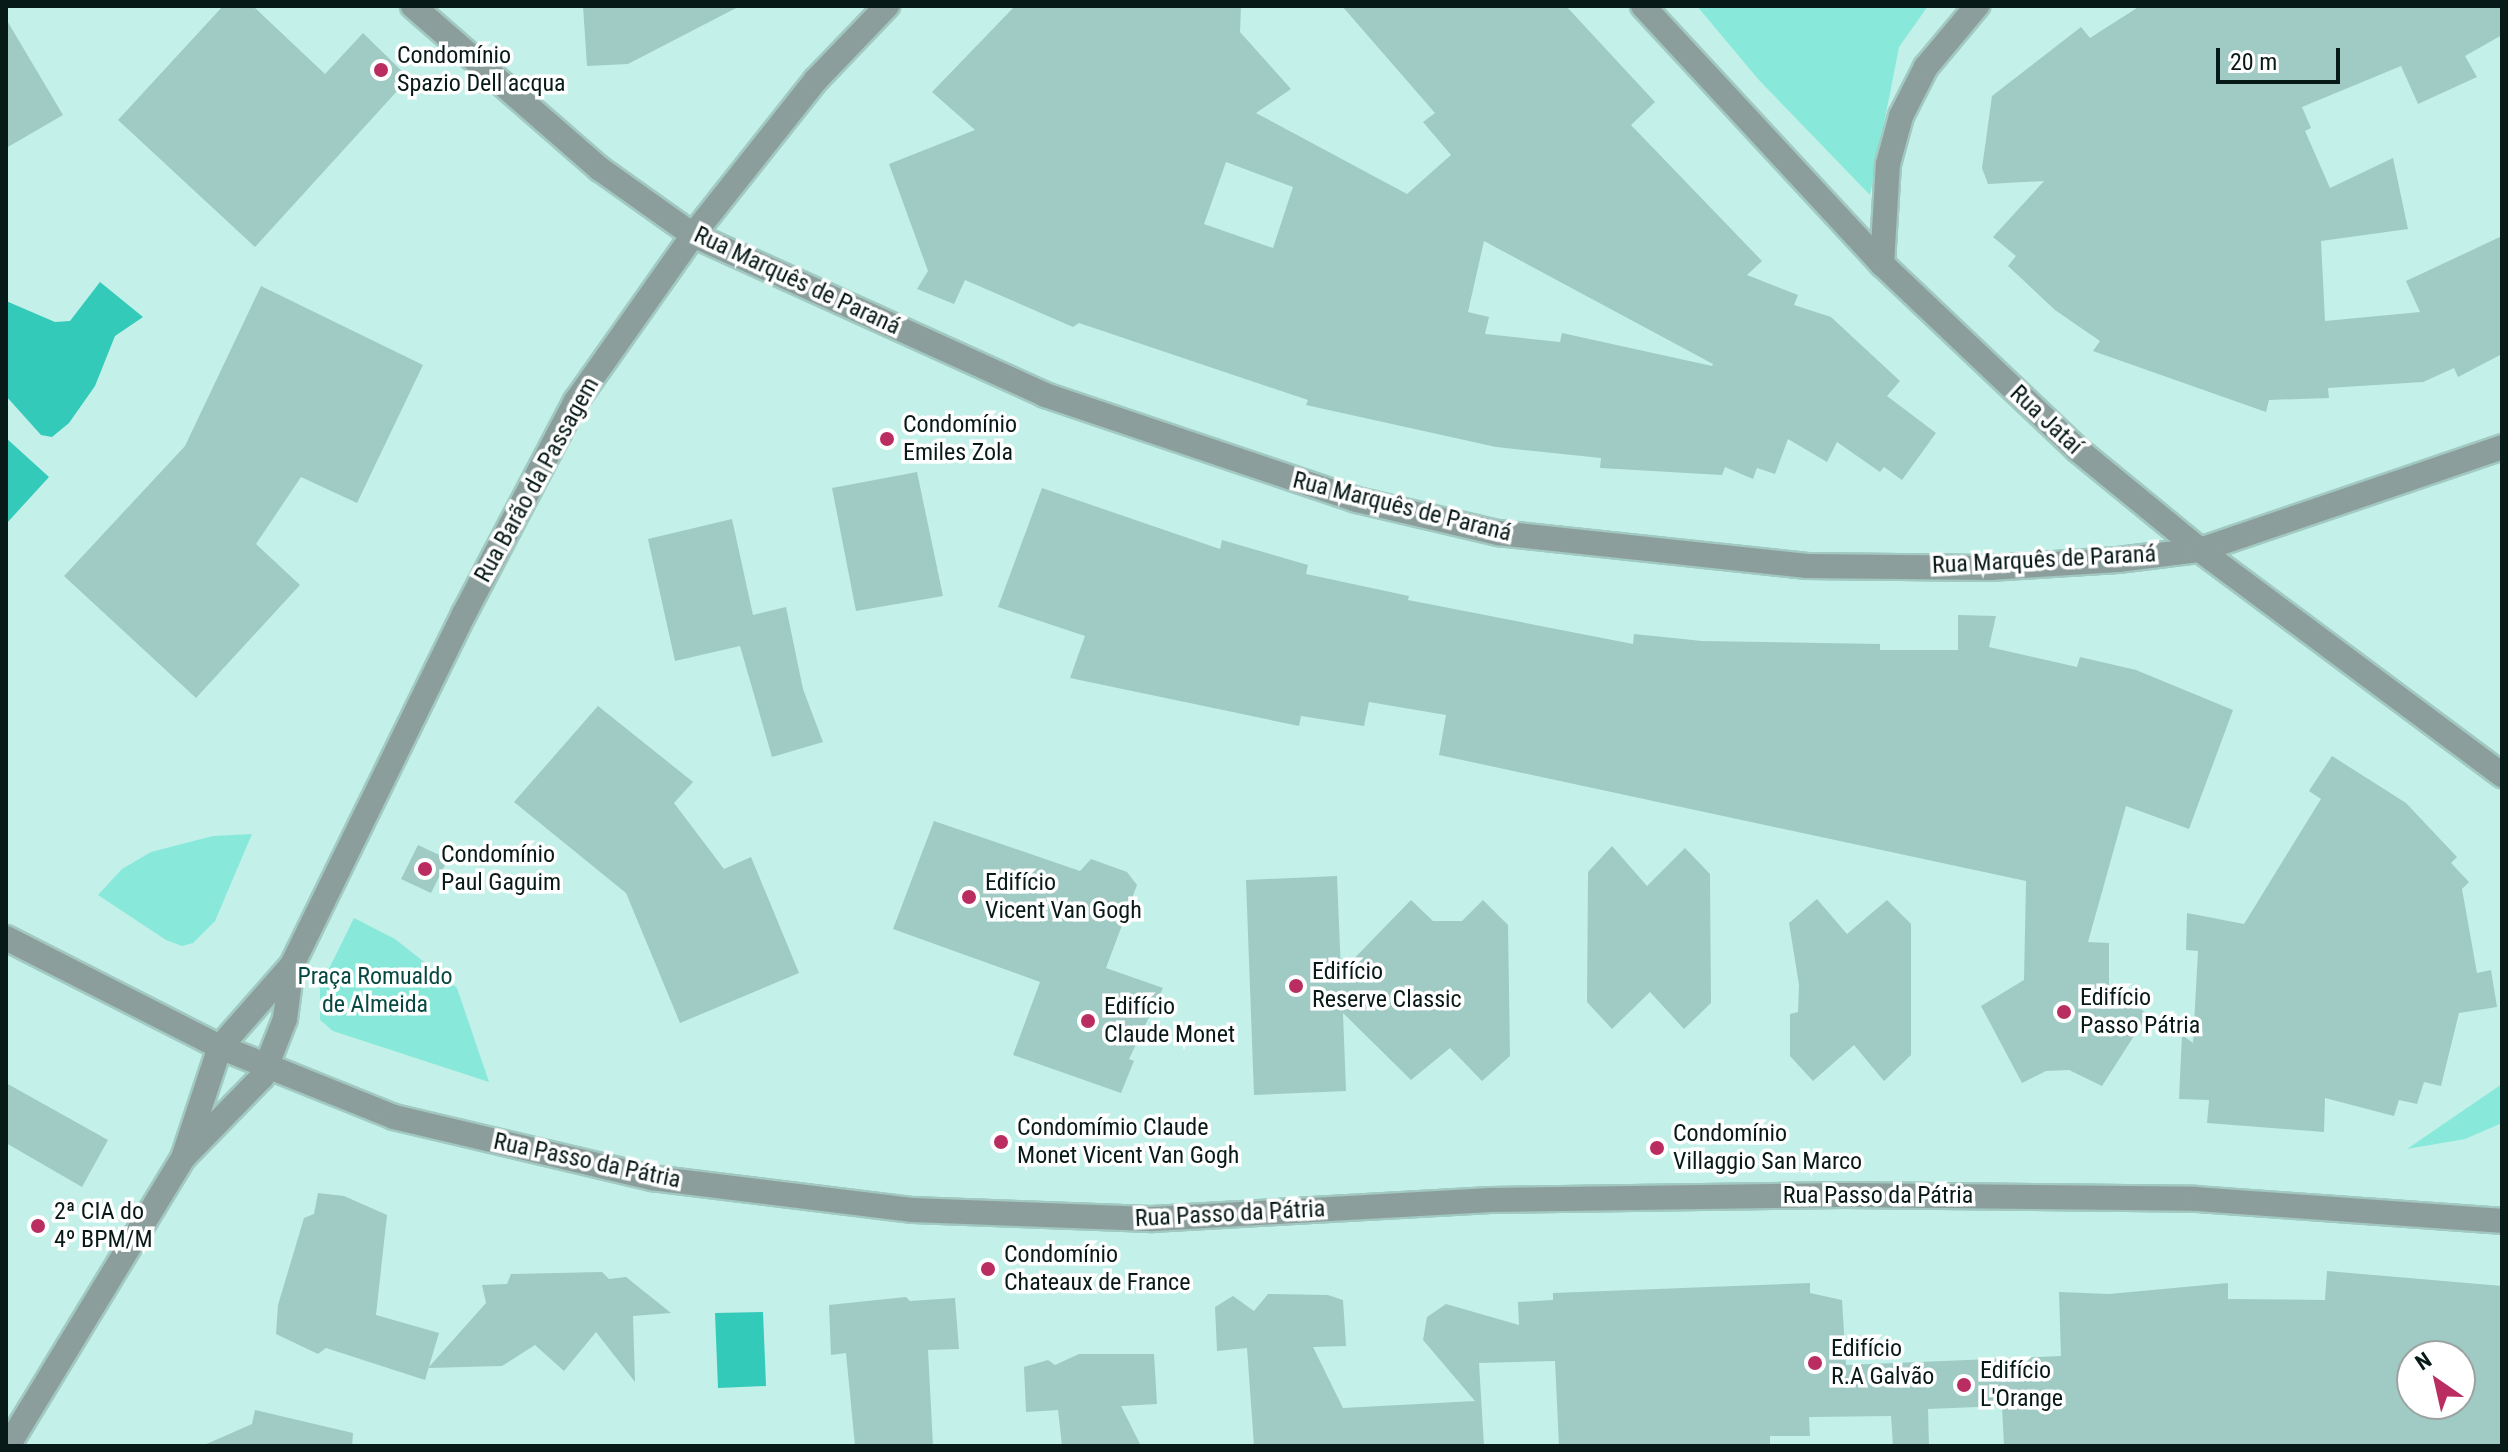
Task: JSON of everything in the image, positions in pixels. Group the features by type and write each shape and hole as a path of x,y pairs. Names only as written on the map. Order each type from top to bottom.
{"street":[{"name":"Rua Marquês de Paraná","path":"413,6 600,169 693,235 1045,395 1342,496 1498,533 1807,566 1991,568 2200,550 2502,447"},
{"name":"Rua Barão da Passagem","path":"8,1446 183,1158 220,1047 292,965 464,614 576,401 693,235 816,80 887,6"},
{"name":"Rua Jataí","path":"1643,6 1882,264 2078,450 2200,550 2502,775"},
{"path":"1882,264 1888,164 1901,116 1926,67 1977,6"},
{"name":"Rua Passo da Pátria","path":"6,938 220,1047 394,1117 652,1178 913,1210 1152,1219 1490,1200 1843,1195 2196,1199 2499,1219"},
{"name":"Rua Barão da Passagem","path":"183,1158 262,1077 285,1019 292,965"}],"green space":[{"path":"1697,6 1928,6 1899,47 1870,195 1758,79"},
{"path":"252,834 215,921 193,943 182,946 166,940 98,895 122,869 151,852 213,836"},
{"name":"Praça Romualdo de Almeida","path":"354,918 395,939 457,988 489,1082 333,1031 320,1020 320,987"},
{"path":"2502,1084 2502,1123 2465,1139 2407,1149"}],"shaded area":[{"path":"100,282 143,317 115,336 95,386 69,423 52,437 41,435 6,396 6,301 55,322 70,321"},
{"path":"6,438 49,477 6,524"},
{"path":"763,1312 766,1386 718,1388 715,1313"}],"building":[{"path":"223,6 253,6 325,74 363,33 409,78 255,247 118,120"},
{"path":"583,6 740,6 628,64 587,66"},
{"path":"1015,6 1241,6 1240,32 1291,89 1256,113 1407,194 1451,155 1423,122 1435,113 1342,6 1566,6 1655,102 1631,125 1762,261 1747,275 1798,295 1794,305 1831,317 1900,381 1887,396 1936,433 1902,480 1884,467 1880,472 1837,442 1827,462 1788,439 1775,474 1757,468 1753,479 1725,467 1722,475 1600,468 1601,458 1496,447 1306,405 1308,400 1079,323 1073,327 965,280 954,304 917,289 928,271 889,164 975,130 932,92","holes":["1226,162 1293,187 1273,248 1204,224","1484,241 1713,364 1712,366 1562,333 1560,342 1485,334 1489,317 1468,312"]},
{"path":"2140,6 2502,6 2502,35 2465,56 2477,77 2418,104 2401,66 2302,107 2311,128 2305,131 2330,188 2393,158 2408,229 2321,241 2325,321 2420,312 2406,281 2502,236 2502,354 2458,377 2454,368 2423,382 2328,388 2329,398 2269,400 2266,412 2093,351 2100,341 2055,310 2008,266 2016,256 1993,237 2044,181 1988,184 1982,168 1992,96 2081,27 2090,38"},
{"path":"6,19 63,115 6,148"},
{"path":"261,286 423,365 357,503 301,477 256,544 300,585 196,698 64,576 185,446"},
{"path":"917,472 943,596 856,611 832,488"},
{"path":"1042,488 1220,549 1222,540 1308,565 1306,574 1409,596 1408,600 1633,644 1634,634 1702,641 1880,644 1880,650 1958,650 1958,615 1996,616 1989,647 2077,667 2080,657 2136,670 2233,710 2189,829 2126,806 2088,942 2109,943 2109,989 2148,1014 2102,1086 2069,1070 2046,1071 2022,1083 1981,1006 2024,980 2026,881 1439,755 1446,715 1369,702 1364,726 1301,716 1299,726 1070,678 1085,636 998,607"},
{"path":"732,519 753,615 786,607 803,689 823,742 772,757 740,646 675,661 648,539"},
{"path":"598,706 693,782 674,803 724,869 751,857 799,973 680,1023 626,893 514,802"},
{"path":"2332,756 2406,803 2457,857 2451,863 2469,882 2462,889 2477,973 2491,970 2497,1007 2459,1013 2441,1086 2424,1082 2417,1104 2399,1100 2394,1116 2325,1098 2324,1132 2207,1123 2209,1100 2179,1099 2182,1035 2193,1043 2198,951 2186,950 2187,913 2244,924 2321,799 2309,791"},
{"path":"934,821 1080,871 1091,859 1127,872 1137,885 1106,968 1163,988 1129,1059 1134,1061 1121,1093 1013,1055 1040,982 893,929"},
{"name":"Condomínio Paul Gaguim","path":"418,845 448,859 431,893 401,879"},
{"path":"1612,846 1647,886 1685,848 1710,874 1711,1003 1684,1029 1650,992 1612,1029 1587,1002 1588,872"},
{"path":"1337,876 1341,972 1411,900 1433,921 1462,921 1483,900 1508,925 1510,1056 1482,1081 1450,1048 1411,1080 1343,1013 1346,1091 1254,1095 1246,880"},
{"path":"1817,899 1847,934 1887,900 1911,924 1911,1055 1884,1081 1854,1045 1813,1081 1790,1056 1790,1014 1798,1012 1799,985 1789,923"},
{"path":"6,1083 108,1140 82,1187 6,1143"},
{"path":"318,1193 344,1196 387,1215 376,1315 439,1333 425,1380 326,1348 318,1354 276,1334 278,1305 304,1218 314,1214"},
{"path":"2327,1271 2502,1286 2502,1446 2004,1446 2002,1406 1928,1409 1929,1446 1893,1446 1891,1416 1809,1417 1810,1436 1770,1436 1770,1446 1559,1446 1555,1361 1479,1363 1484,1446 1254,1446 1247,1348 1217,1351 1215,1307 1233,1296 1254,1311 1268,1294 1328,1295 1343,1300 1346,1346 1313,1347 1343,1408 1475,1401 1423,1340 1427,1317 1446,1304 1519,1325 1518,1302 1553,1300 1553,1293 1810,1283 1810,1293 1842,1300 1846,1365 2061,1356 2059,1292 2109,1294 2228,1283 2228,1299 2325,1300"},
{"path":"602,1272 609,1279 626,1277 671,1313 633,1316 635,1382 596,1332 564,1371 535,1345 502,1366 428,1368 486,1303 482,1285 507,1284 511,1274"},
{"path":"906,1297 910,1301 955,1298 959,1349 928,1350 933,1446 855,1446 846,1353 831,1355 829,1305"},
{"path":"1079,1354 1154,1354 1157,1404 1121,1406 1141,1446 1062,1446 1058,1410 1026,1412 1024,1367 1048,1360 1055,1365"},
{"path":"255,1410 353,1433 352,1446 202,1446 252,1424"}],"place":[{"name":"Condomínio Spazio Dell acqua","path":"381,70"},
{"name":"Condomínio Emiles Zola","path":"887,439"},
{"name":"Condomínio Paul Gaguim","path":"425,869"},
{"name":"Edifício Vicent Van Gogh","path":"969,897"},
{"name":"Edifício Reserve Classic","path":"1296,986"},
{"name":"Edifício Passo Pátria","path":"2064,1012"},
{"name":"Edifício Claude Monet","path":"1088,1021"},
{"name":"Condomímio Claude Monet Vicent Van Gogh","path":"1001,1142"},
{"name":"Condomínio Villaggio San Marco","path":"1657,1148"},
{"name":"2ª CIA do 4º BPM/M","path":"38,1226"},
{"name":"Condomínio Chateaux de France","path":"988,1269"},
{"name":"Edifício R.A Galvão","path":"1815,1363"},
{"name":"Edifício L'Orange","path":"1964,1385"}]}
